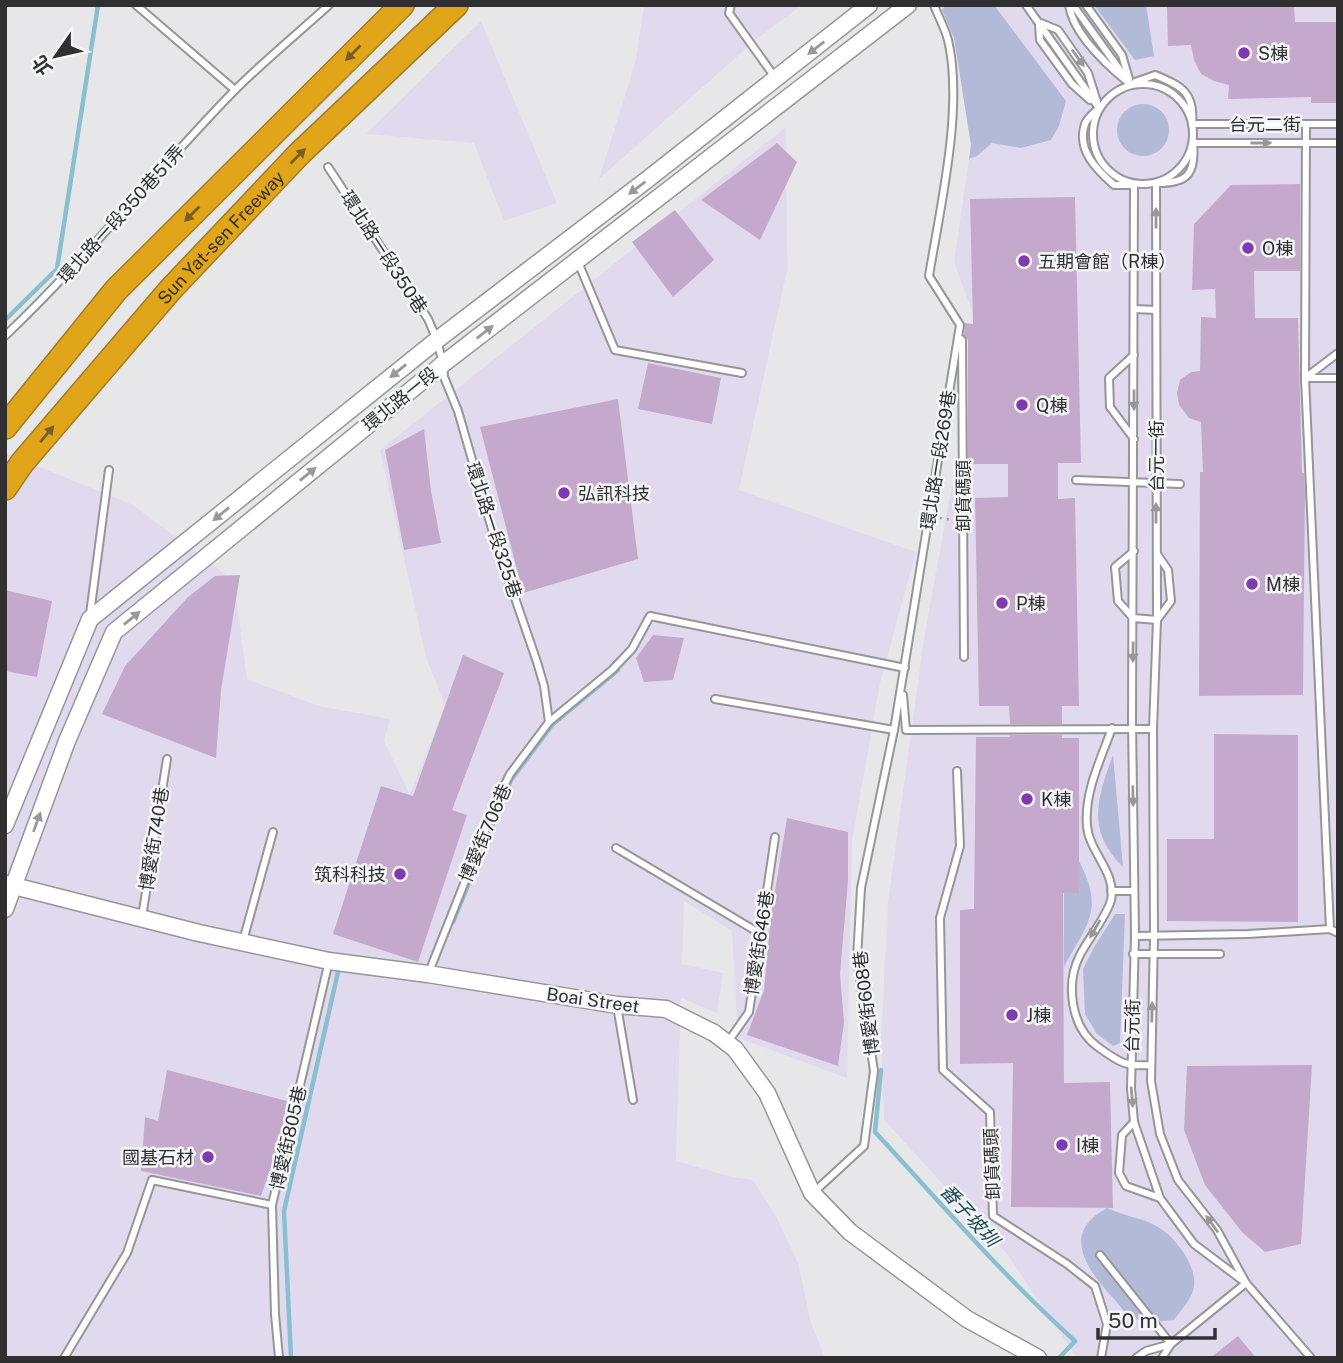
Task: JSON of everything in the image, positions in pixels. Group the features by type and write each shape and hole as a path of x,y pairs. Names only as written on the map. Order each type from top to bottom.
{"highway":[{"name":"Sun Yat-sen Freeway","path":"5,427 116,290 401,5"},
{"name":"Sun Yat-sen Freeway","path":"5,488 22,463 171,289 299,154 456,5"}],"street":[{"name":"環北路一段","path":"5,825 90,619 437,340 869,5"},
{"name":"環北路一段","path":"5,909 9,885 114,632 443,364 908,5"},
{"name":"Boai Street","path":"9,885 243,943 329,961 666,1009 714,1033 735,1049 767,1093 812,1193 850,1232 967,1320 1038,1358"}],"lane":[{"path":"136,5 235,90"},
{"name":"環北路一段350巷51弄","path":"5,336 43,300 235,90 329,5"},
{"path":"731,5 729,13 776,79"},
{"name":"環北路一段269巷","path":"905,668 960,325 929,276 944,186 954,83 948,39 934,5"},
{"path":"1026,5 1099,108"},
{"path":"1071,5 1130,84"},
{"path":"1086,5 1122,55 1130,84"},
{"path":"1039,22 1058,30 1088,72 1099,108"},
{"path":"1130,84 1152,84 1169,90 1182,101 1191,115 1193,143 1184,164 1171,176 1156,183 1134,184 1110,171 1099,158 1094,143 1093,127 1099,108 1108,98 1130,84"},
{"name":"台元二街","path":"1192,124 1338,124"},
{"path":"1306,124 1305,378 1330,929"},
{"name":"台元二街","path":"1193,143 1338,143"},
{"name":"環北路一段350巷","path":"328,167 428,319 437,340"},
{"name":"台元一街","path":"1153,729 1157,620 1156,183"},
{"name":"台元一街","path":"1132,727 1134,184"},
{"path":"578,260 615,349 742,373"},
{"path":"1134,309 1156,310"},
{"name":"卸貨碼頭","path":"958,337 962,340 964,657"},
{"name":"環北路一段325巷","path":"437,340 444,377 458,411 496,543 544,686 549,722"},
{"path":"1305,378 1338,353"},
{"path":"1134,355 1109,377 1110,407 1134,439"},
{"path":"1305,378 1338,379"},
{"path":"90,619 109,470"},
{"path":"1076,480 1180,484"},
{"path":"1134,551 1115,567 1118,601 1133,618 1157,620 1171,601 1168,570 1156,553"},
{"name":"博愛街706巷","path":"428,974 510,774 549,722 612,670 632,649 650,616 905,668"},
{"name":"博愛街608巷","path":"812,1193 864,1146 874,1071 858,958 860,888 905,668"},
{"path":"902,686 906,730 1153,729"},
{"path":"715,699 894,730"},
{"name":"台元街","path":"1132,727 1135,936 1131,1067 1135,1122 1160,1198 1194,1244 1246,1283 1311,1358"},
{"path":"1112,728 1089,795 1087,827 1095,852 1111,878 1111,901 1078,958 1072,988 1076,1021 1094,1044 1131,1067 1151,1065"},
{"name":"台元街","path":"1153,729 1154,936 1151,1081 1160,1135 1178,1180 1217,1230 1246,1283"},
{"name":"博愛街740巷","path":"142,919 167,759"},
{"name":"卸貨碼頭","path":"957,771 960,846 940,918 943,1070 990,1112 993,1216 1067,1264 1095,1286 1107,1324 1101,1358"},
{"path":"243,943 273,832"},
{"name":"博愛街646巷","path":"727,1044 749,1012 775,837"},
{"path":"615,848 761,933"},
{"path":"1111,891 1134,891"},
{"path":"1135,936 1330,929 1338,933"},
{"path":"1133,954 1220,954"},
{"name":"博愛街805巷","path":"64,1358 127,1253 152,1180 272,1205 329,961"},
{"path":"617,1004 633,1100"},
{"path":"1135,1122 1122,1135 1119,1173 1126,1186 1160,1198"},
{"path":"272,1205 279,1358"},
{"path":"1100,1255 1171,1344"},
{"path":"1162,1358 1171,1344 1246,1283"},
{"path":"1136,1358 1146,1351 1171,1344"}],"path":[{"path":"929,517 963,522"}],"shaded area":[{"path":"644,5 802,5 758,38 599,179 636,60"},
{"path":"940,5 1338,5 1338,1358 1077,1358 1007,1254 884,1120 881,1038 888,902 924,638 951,490 983,340 954,262 971,145 954,38"},
{"path":"946,5 994,5 1066,101 1059,126 1051,140 1021,148 992,143 977,156 969,159 971,145 954,38 942,10"},
{"path":"1094,5 1146,5 1154,56 1135,60"},
{"path":"481,21 557,203 504,221 474,143 366,134"},
{"path":"1143,104 1153,106 1161,112 1167,120 1167,140 1161,148 1153,154 1143,156 1133,154 1125,148 1119,140 1117,130 1119,120 1125,112 1133,106"},
{"path":"786,127 787,270 739,490 916,552 880,683 852,841 847,1078 738,1038 732,931 684,901 682,964 723,973 717,1013 681,998 676,1161 732,1177 753,1180 777,1218 798,1263 811,1323 825,1358 5,1358 5,453 133,505 234,581 247,679 319,706 390,719 384,741 410,795 445,706 426,657 380,450"},
{"path":"1113,755 1123,867 1111,854 1099,827 1099,800"},
{"path":"1079,861 1087,878 1092,905 1086,928 1064,967 1064,893 1079,892"},
{"path":"1115,914 1125,914 1120,1043 1113,1046 1097,1034 1085,1014 1083,969"},
{"path":"1107,1208 1158,1227 1172,1238 1189,1261 1194,1279 1193,1291 1174,1320 1150,1322 1132,1317 1094,1275 1082,1251 1081,1240 1084,1229"}],"building":[{"name":"S棟","path":"1167,5 1294,5 1295,22 1338,22 1338,103 1311,103 1311,97 1228,99 1229,85 1201,74 1191,45 1168,46"},
{"path":"777,143 797,162 760,240 701,200"},
{"path":"1300,184 1300,271 1254,271 1255,318 1298,318 1302,473 1305,493 1303,695 1199,696 1200,472 1203,472 1201,422 1189,418 1179,405 1177,393 1180,380 1191,372 1200,371 1201,317 1216,318 1215,289 1192,290 1194,224 1231,185"},
{"path":"1075,197 1081,463 1058,463 1058,499 1075,498 1079,706 1062,706 1062,724 1010,724 1009,706 979,706 975,498 1008,497 1008,464 968,464 968,340 964,335 965,323 973,324 970,199"},
{"path":"675,210 714,260 673,297 632,242"},
{"path":"648,363 721,378 712,424 638,409"},
{"name":"弘訊科技","path":"618,399 638,559 523,593 480,427"},
{"path":"424,429 431,491 441,543 404,550 385,450"},
{"path":"240,575 221,690 216,758 102,714 125,666 188,597 215,576"},
{"path":"5,590 52,601 37,677 5,671"},
{"path":"653,635 684,638 673,680 644,682 636,658"},
{"name":"筑科科技","path":"463,655 504,673 452,810 467,815 418,962 333,934 381,786 413,796"},
{"path":"1214,734 1298,735 1298,922 1167,921 1167,839 1214,839"},
{"path":"1062,735 1062,738 1079,738 1079,893 1063,893 1064,1083 1110,1082 1113,1208 1011,1207 1013,1063 960,1064 960,910 974,909 976,737"},
{"path":"787,818 848,832 848,881 840,974 844,1022 838,1066 747,1035 764,990 771,915"},
{"path":"1312,1065 1301,1244 1265,1252 1242,1232 1205,1185 1184,1130 1187,1066"},
{"path":"167,1070 287,1101 279,1144 261,1196 141,1171 145,1117 158,1121"},
{"path":"1238,1336 1256,1358 1210,1358 1233,1340"}],"waterway":[{"path":"5,320 57,269 98,5"},
{"path":"453,922 511,780 553,724 618,670"},
{"path":"291,1358 284,1211 338,972"},
{"name":"番子坡圳","path":"881,1070 875,1132 997,1265 1075,1341 1059,1358"}],"place":[{"name":"S棟","path":"1244,53"},
{"name":"O棟","path":"1248,248"},
{"name":"五期會館（R棟）","path":"1024,261"},
{"name":"Q棟","path":"1022,405"},
{"name":"弘訊科技","path":"564,493"},
{"name":"M棟","path":"1252,584"},
{"name":"P棟","path":"1002,603"},
{"name":"K棟","path":"1027,799"},
{"name":"筑科科技","path":"400,874"},
{"name":"J棟","path":"1012,1015"},
{"name":"I棟","path":"1062,1145"},
{"name":"國基石材","path":"208,1157"}]}
